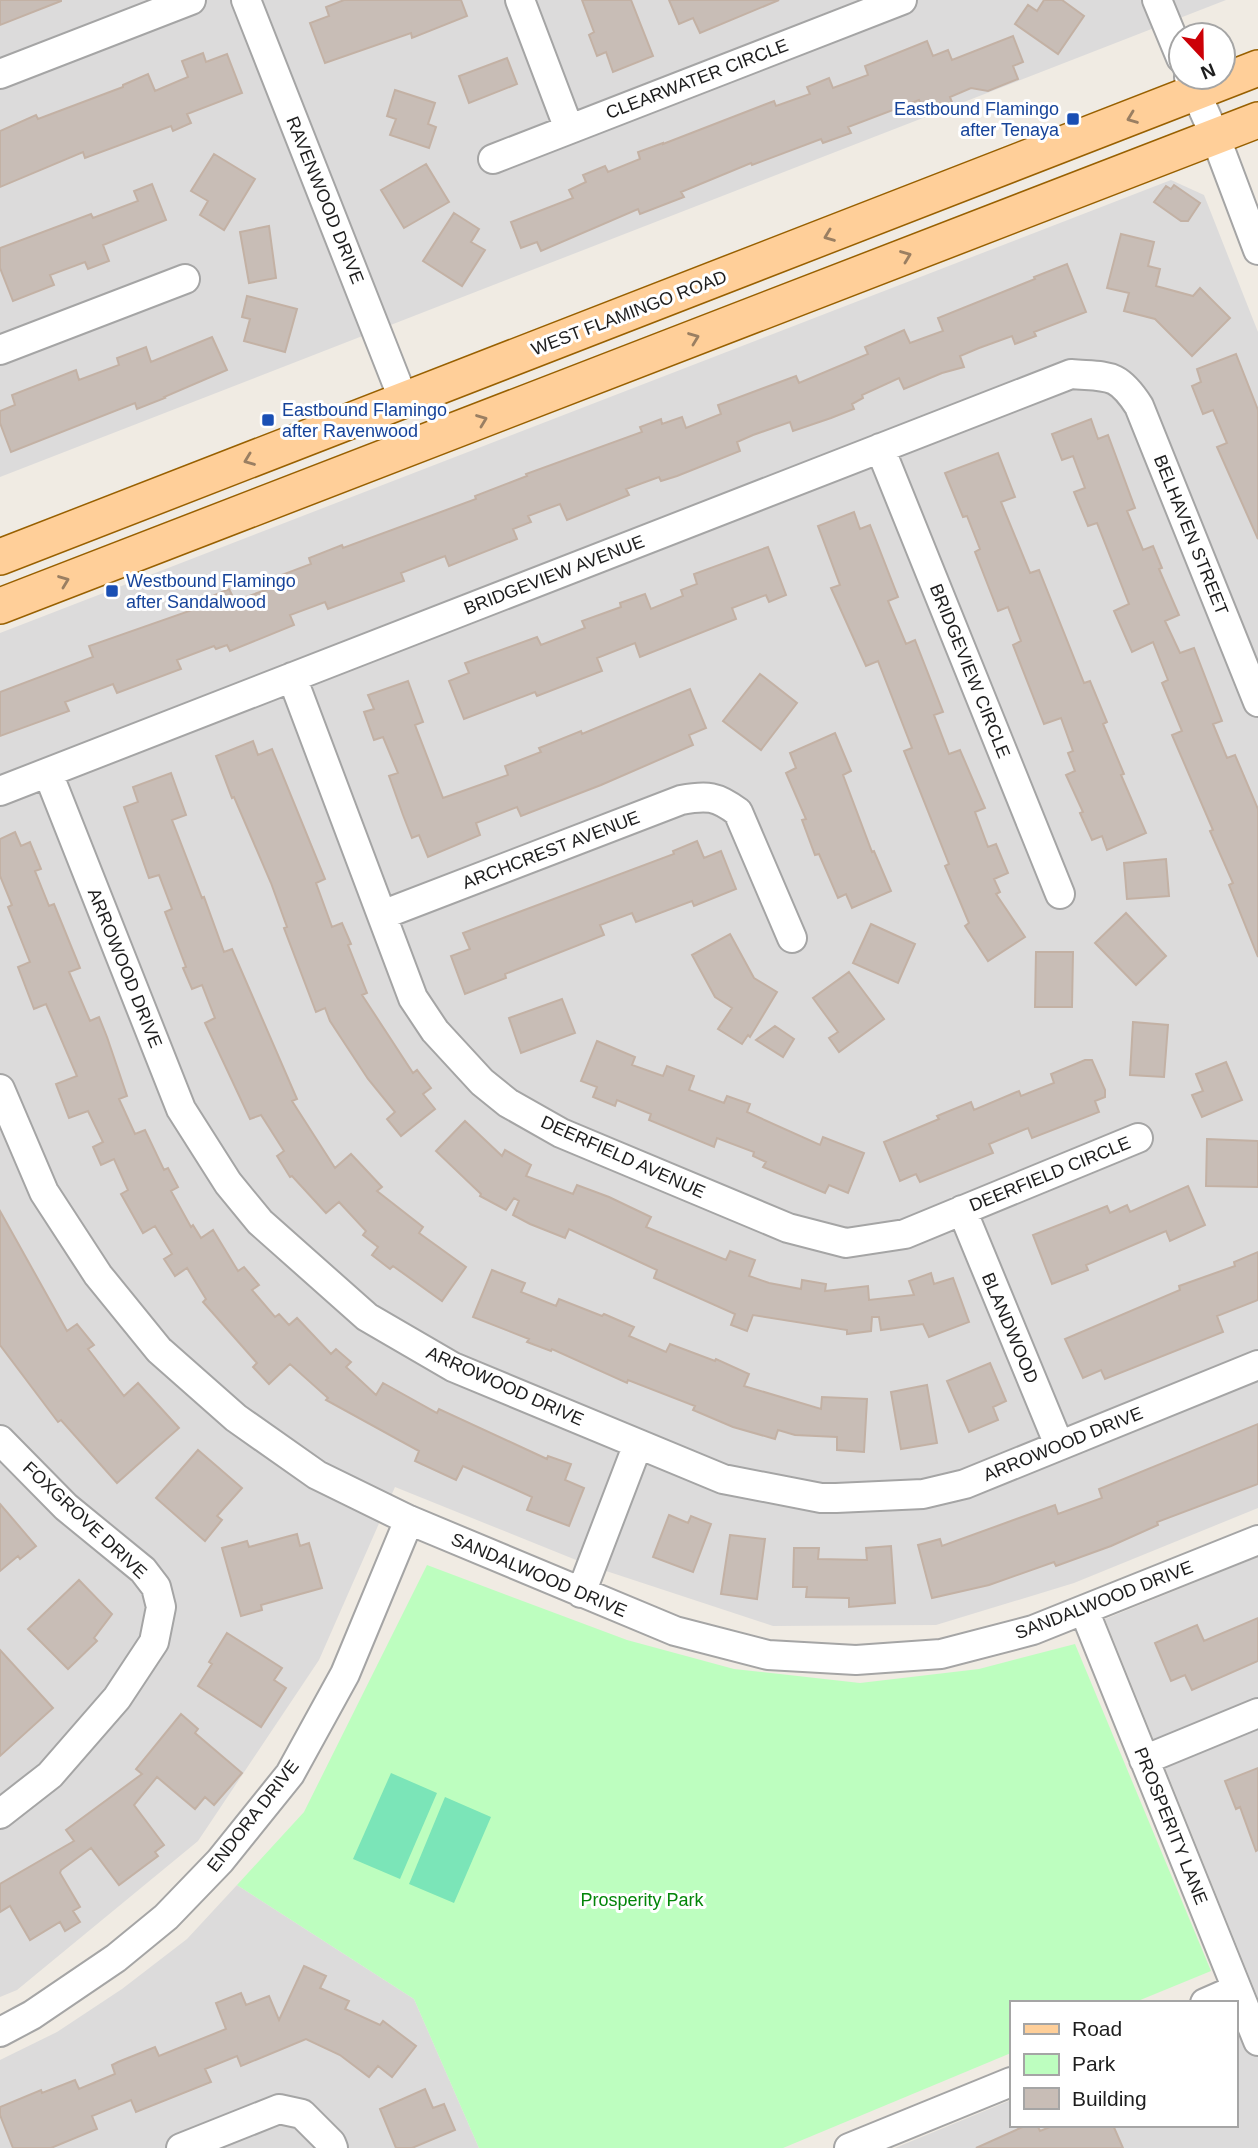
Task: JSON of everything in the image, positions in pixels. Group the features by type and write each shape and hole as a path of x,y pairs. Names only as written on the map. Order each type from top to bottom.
{"main road":[{"name":"WEST FLAMINGO ROAD","path":"1237,73 1258,68"},
{"name":"WEST FLAMINGO ROAD","path":"0,557 404,401 1177,91"},
{"path":"0,606 1258,120"},
{"path":"210,525 254,485 388,431 398,424 404,414 404,401"}],"street":[{"path":"0,74 191,0"},
{"name":"RAVENWOOD DRIVE","path":"246,0 404,401"},
{"path":"520,0 569,129"},
{"name":"CLEARWATER CIRCLE","path":"492,159 902,0"},
{"path":"1157,0 1167,24"},
{"path":"1195,91 1215,136 1258,250"},
{"path":"0,350 185,279"},
{"name":"BRIDGEVIEW AVENUE","path":"0,791 1070,374 1112,377"},
{"name":"BELHAVEN STREET","path":"1112,377 1127,387 1139,406 1258,702"},
{"name":"BRIDGEVIEW CIRCLE","path":"880,449 1059,894"},
{"name":"DEERFIELD AVENUE","path":"292,677 413,998 435,1031 482,1082 508,1103 561,1133 788,1228 846,1243 905,1234 962,1210"},
{"name":"ARROWOOD DRIVE","path":"48,773 181,1109 228,1183 260,1222 368,1317 453,1367 723,1479 821,1498 836,1498 923,1494 965,1484 1258,1365"},
{"name":"ARCHCREST AVENUE","path":"382,915 681,800 703,796 722,800 738,811 792,938"},
{"name":"SANDALWOOD DRIVE","path":"0,1088 44,1192 98,1275 159,1350 236,1418 307,1468 410,1520 675,1631 768,1655 856,1660 941,1654 1033,1630 1258,1540"},
{"name":"DEERFIELD CIRCLE","path":"962,1210 1138,1138"},
{"name":"BLANDWOOD","path":"962,1210 1059,1445"},
{"name":"FOXGROVE DRIVE","path":"0,1440 66,1507 143,1570 156,1587 161,1607 154,1642 117,1698 50,1775 0,1814"},
{"path":"580,1593 638,1444"},
{"name":"ENDORA DRIVE","path":"0,2032 32,2015 116,1958 166,1917 220,1861 290,1774 345,1674 410,1520"},
{"name":"PROSPERITY LANE","path":"1084,1610 1258,2041"},
{"path":"1144,1759 1258,1713"},
{"path":"1210,2001 1237,1989"},
{"path":"849,2148 1010,2082"},
{"path":"181,2148 279,2109 302,2114 333,2148"}],"shaded area":[{"path":"0,0 1226,0 1167,21 0,477"},
{"path":"1171,180 1204,195 1258,332 1258,1508 1074,1583 936,1625 773,1626 591,1566 395,1487 319,1660 198,1841 17,1990 0,1997 0,633"},
{"path":"1258,1557 1258,1998 1105,1619"},
{"path":"237,1885 414,1999 479,2148 0,2148 0,2060 57,2032 122,1989 187,1939"},
{"path":"1258,1998 1258,2148 895,2148 1010,2100 1010,2127 1237,2127 1237,2006"}],"green space":[{"name":"Prosperity Park","path":"427,1565 627,1640 734,1669 860,1683 979,1669 1075,1644 1211,1971 1138,2001 1010,2001 1010,2053 783,2148 479,2148 414,1999 237,1885 304,1812"},
{"path":"391,1773 437,1793 400,1879 353,1859"},
{"path":"445,1797 491,1817 454,1903 409,1884"}],"building":[{"path":"0,0 61,0 61,1 0,25"},
{"path":"344,0 461,0 467,16 412,38 411,33 325,63 310,23 329,16 326,7"},
{"path":"582,0 631,0 653,56 613,72 606,52 597,56 589,35 594,32"},
{"path":"669,0 779,0 700,33 693,18 679,24"},
{"path":"1044,0 1062,0 1084,16 1058,54 1015,24 1028,5 1037,11"},
{"path":"1013,36 1023,62 1013,66 1018,79 988,91 971,88 950,97 953,105 937,112 932,101 921,105 919,100 848,127 851,133 823,143 821,139 752,165 751,163 681,192 684,197 640,214 638,209 541,251 537,242 521,248 511,222 573,198 569,190 586,182 583,175 605,166 608,172 640,159 638,152 774,101 776,106 810,94 807,87 829,78 833,88 868,75 865,66 927,41 933,56 948,50 952,60"},
{"path":"203,53 206,62 227,54 242,93 187,114 191,123 173,131 171,126 85,158 83,152 0,187 0,131 36,115 38,119 123,87 148,74 155,91 188,77 182,61"},
{"path":"507,58 517,84 469,103 459,76"},
{"path":"395,90 435,103 428,124 436,127 429,148 390,135 396,119 387,116"},
{"path":"214,154 255,179 224,230 200,215 208,201 191,191"},
{"path":"426,164 449,202 404,228 381,190"},
{"path":"152,184 166,220 103,245 109,261 88,269 85,262 50,275 54,285 13,301 0,268 0,248 91,214 93,218 138,201 134,191"},
{"path":"1174,185 1200,203 1188,221 1181,221 1154,202 1166,186 1171,189"},
{"path":"454,213 479,229 471,242 485,250 462,286 423,261"},
{"path":"269,226 276,278 249,283 240,232"},
{"path":"1121,234 1154,242 1148,266 1160,269 1156,286 1193,296 1200,288 1230,318 1192,356 1155,319 1124,311 1129,293 1107,288"},
{"path":"1067,264 1086,312 1034,332 1036,336 1015,344 1012,336 979,348 960,356 964,367 904,389 899,378 862,395 863,398 852,404 854,409 831,418 793,431 790,422 753,435 737,442 740,451 677,476 661,481 659,477 626,489 629,495 567,520 560,504 528,516 531,522 513,529 517,539 449,566 445,556 401,573 404,581 328,609 325,602 290,615 294,625 230,651 227,645 216,649 214,646 177,660 181,669 117,693 113,684 65,702 69,711 0,736 0,692 93,657 89,646 198,608 196,603 229,589 235,601 274,587 271,579 311,564 309,558 476,499 475,496 527,476 526,474 642,432 640,427 661,419 662,424 682,417 686,428 721,414 718,405 796,376 799,383 868,354 865,347 904,330 910,343 943,331 938,318"},
{"path":"247,296 297,309 285,352 244,341 250,319 242,317"},
{"path":"212,337 227,370 137,409 135,403 11,452 0,423 0,411 15,405 12,395 76,370 79,380 119,365 117,358 146,347 151,362"},
{"path":"1236,354 1258,410 1258,539 1217,447 1227,443 1213,410 1203,414 1192,386 1201,382 1197,369"},
{"path":"1091,419 1098,439 1108,435 1135,508 1127,511 1143,550 1153,546 1162,568 1159,569 1179,615 1165,621 1180,653 1194,648 1222,721 1213,724 1227,758 1235,755 1258,809 1258,957 1229,885 1233,883 1210,831 1213,830 1172,735 1182,731 1162,683 1168,680 1153,642 1132,652 1114,611 1129,604 1097,523 1088,526 1074,492 1085,488 1073,456 1062,460 1052,434"},
{"path":"998,453 1015,497 1001,502 1030,573 1039,570 1084,683 1090,681 1107,722 1103,724 1124,774 1121,775 1146,833 1107,850 1102,836 1092,840 1080,813 1083,812 1066,775 1075,771 1068,753 1073,751 1061,718 1044,724 1013,645 1021,641 1008,607 998,611 975,552 980,549 945,473"},
{"path":"854,512 860,529 870,525 898,597 888,601 906,644 915,640 943,712 934,715 949,754 960,750 985,808 975,812 988,847 996,844 1008,873 994,879 1000,892 996,894 1025,937 988,961 965,926 969,923 945,866 949,864 904,751 912,748 878,661 866,666 831,588 840,585 818,526"},
{"path":"768,547 786,595 769,602 766,595 732,608 736,619 640,657 635,643 597,658 602,671 537,696 535,692 464,719 449,681 469,673 465,663 537,637 541,645 585,628 582,621 621,607 620,603 645,594 651,609 683,596 681,590 697,584 694,574"},
{"path":"760,674 797,703 761,750 723,721"},
{"path":"408,681 423,722 415,725 443,798 508,775 505,766 541,752 539,748 581,731 582,734 690,689 706,728 689,735 693,745 601,785 521,816 517,807 476,823 480,835 428,857 419,835 412,838 403,815 389,776 398,773 383,737 374,740 364,712 374,709 368,695"},
{"path":"835,733 851,771 843,775 872,852 874,851 891,891 852,908 846,894 838,898 819,854 815,855 802,820 806,819 786,773 796,768 790,753"},
{"path":"253,741 258,755 272,749 325,879 316,883 332,927 342,923 351,944 348,945 367,993 362,995 413,1073 417,1070 431,1088 423,1094 435,1109 401,1136 387,1119 395,1112 368,1079 330,1021 325,1008 316,1012 284,928 287,927 271,883 216,756"},
{"path":"171,773 186,815 172,820 224,952 232,949 297,1099 292,1101 335,1168 351,1154 382,1187 377,1191 423,1227 419,1233 466,1267 442,1301 393,1266 390,1269 372,1255 378,1247 363,1235 366,1231 339,1202 326,1213 292,1176 290,1177 277,1156 284,1151 261,1115 250,1119 205,1023 215,1018 202,985 192,989 183,968 186,967 165,912 172,909 159,875 149,878 124,807 138,802 133,787"},
{"path":"15,832 21,846 30,842 41,869 35,871 49,906 54,904 80,968 69,972 90,1021 99,1017 107,1037 127,1096 119,1099 135,1134 145,1130 164,1170 168,1168 178,1187 171,1191 191,1227 193,1225 201,1238 213,1230 238,1271 244,1267 259,1285 252,1290 275,1317 279,1314 289,1325 297,1318 331,1354 336,1349 351,1362 346,1367 376,1395 383,1383 437,1413 439,1409 547,1459 548,1456 571,1464 565,1480 584,1488 569,1526 527,1510 532,1497 463,1466 456,1480 415,1461 419,1451 326,1400 328,1398 290,1364 269,1384 253,1367 257,1363 203,1302 206,1299 187,1268 175,1276 164,1259 172,1254 155,1226 143,1233 121,1194 128,1190 114,1159 101,1165 93,1147 103,1142 88,1111 69,1118 56,1084 77,1076 46,1004 34,1009 18,967 30,962 8,907 12,905 0,876 0,839"},
{"path":"697,841 704,858 721,851 736,889 694,906 692,901 636,922 632,913 600,925 604,935 505,974 506,978 465,994 451,956 470,949 463,933 674,854 673,851"},
{"path":"1166,859 1169,896 1127,899 1124,863"},
{"path":"1126,913 1166,956 1136,985 1095,943"},
{"path":"871,924 915,944 898,983 853,963"},
{"path":"730,934 754,978 777,992 750,1037 748,1035 742,1044 718,1029 732,1008 715,997 692,955"},
{"path":"1036,952 1073,952 1072,1007 1035,1007"},
{"path":"849,972 884,1019 839,1052 829,1038 838,1032 813,998"},
{"path":"562,999 575,1033 521,1053 509,1018"},
{"path":"1133,1022 1168,1025 1164,1077 1130,1075"},
{"path":"775,1026 794,1039 783,1057 756,1040"},
{"path":"597,1041 635,1057 632,1065 663,1076 667,1066 694,1076 689,1090 724,1103 727,1096 750,1104 747,1112 820,1145 823,1137 864,1153 848,1193 829,1185 825,1193 763,1167 766,1162 753,1156 754,1152 717,1138 714,1147 649,1120 651,1114 617,1100 615,1106 593,1097 597,1087 581,1081"},
{"path":"1085,1060 1092,1060 1105,1090 1105,1097 1095,1101 1099,1112 1032,1138 1028,1128 989,1144 993,1153 920,1182 916,1174 900,1181 884,1142 971,1102 974,1110 1019,1091 1021,1096 1054,1083 1051,1074"},
{"path":"1226,1062 1242,1100 1202,1117 1192,1095 1203,1091 1196,1074"},
{"path":"465,1121 502,1156 505,1150 531,1165 526,1176 573,1194 577,1185 609,1197 651,1217 646,1227 726,1260 730,1251 755,1260 749,1276 801,1289 802,1280 826,1284 825,1291 868,1286 869,1300 914,1295 909,1281 931,1273 934,1284 953,1278 969,1322 929,1337 923,1324 881,1330 879,1317 872,1317 871,1331 847,1334 847,1330 753,1315 747,1331 731,1325 735,1314 654,1278 657,1270 569,1229 565,1238 530,1224 513,1215 519,1201 514,1198 506,1210 480,1196 481,1194 436,1151"},
{"path":"1207,1139 1258,1141 1258,1187 1206,1186"},
{"path":"1188,1186 1205,1225 1170,1241 1166,1231 1086,1265 1088,1270 1052,1284 1033,1235 1107,1206 1110,1213 1127,1205 1130,1212"},
{"path":"0,1211 67,1331 77,1324 94,1345 88,1349 124,1396 138,1383 179,1428 117,1483 61,1420 58,1422 0,1345"},
{"path":"1258,1252 1258,1300 1217,1316 1223,1332 1105,1379 1101,1370 1083,1378 1065,1339 1180,1290 1179,1286 1235,1266 1234,1262"},
{"path":"492,1270 525,1283 521,1292 556,1306 559,1299 634,1327 629,1336 666,1352 670,1344 715,1361 716,1359 749,1374 744,1386 821,1409 822,1397 867,1399 864,1452 837,1450 837,1437 795,1435 778,1430 775,1439 733,1427 693,1410 695,1406 628,1380 627,1383 473,1317"},
{"path":"990,1363 1006,1401 993,1407 998,1420 969,1432 947,1381"},
{"path":"927,1385 937,1443 901,1449 891,1392"},
{"path":"1258,1424 1258,1484 1157,1522 1158,1525 1111,1546 1056,1566 1054,1562 989,1585 932,1598 918,1545 940,1539 942,1546 1055,1505 1058,1514 1102,1498 1099,1489"},
{"path":"198,1450 242,1488 217,1516 222,1520 205,1541 156,1498"},
{"path":"0,1504 36,1546 0,1571"},
{"path":"669,1515 688,1523 691,1516 711,1524 693,1572 653,1557"},
{"path":"297,1534 300,1546 309,1543 322,1588 261,1605 262,1610 241,1616 222,1548 247,1541 249,1547"},
{"path":"730,1535 765,1539 757,1599 721,1594"},
{"path":"891,1546 895,1603 849,1607 849,1598 806,1597 807,1587 793,1587 794,1548 819,1548 818,1559 867,1560 866,1548"},
{"path":"79,1580 112,1614 94,1638 97,1641 68,1669 28,1629"},
{"path":"1258,1618 1258,1661 1192,1690 1185,1675 1171,1681 1155,1643 1197,1625 1204,1641"},
{"path":"227,1633 282,1668 274,1680 286,1688 261,1727 198,1686"},
{"path":"0,1650 53,1708 0,1756"},
{"path":"181,1714 198,1729 195,1733 242,1773 214,1805 205,1797 195,1809 157,1777 134,1805 164,1845 155,1852 158,1856 119,1885 91,1848 60,1873 80,1907 73,1911 80,1922 65,1931 60,1922 30,1940 10,1906 0,1912 0,1884 74,1841 66,1830 142,1774 136,1769"},
{"path":"1258,1768 1256,1851 1240,1807 1236,1809 1225,1781"},
{"path":"304,1966 326,1976 320,1988 349,2001 345,2009 380,2025 383,2021 416,2046 392,2077 378,2066 369,2077 340,2055 306,2039 241,2066 237,2056 205,2069 211,2082 136,2112 131,2100 92,2116 97,2129 51,2148 13,2148 0,2115 0,2107 41,2090 42,2093 75,2080 79,2089 115,2074 112,2065 118,2062 155,2047 159,2056 226,2029 216,2003 241,1993 246,2005 269,1996 279,2020"},
{"path":"425,2089 433,2108 444,2104 455,2130 412,2148 396,2148 380,2109"},
{"path":"1023,2127 1038,2127 1040,2131 1050,2127 1114,2127 1123,2148 976,2148"}],"place":[{"name":"Eastbound Flamingo after Tenaya","path":"1073,119"},
{"name":"Eastbound Flamingo after Ravenwood","path":"268,420"},
{"name":"Westbound Flamingo after Sandalwood","path":"112,591"}]}
